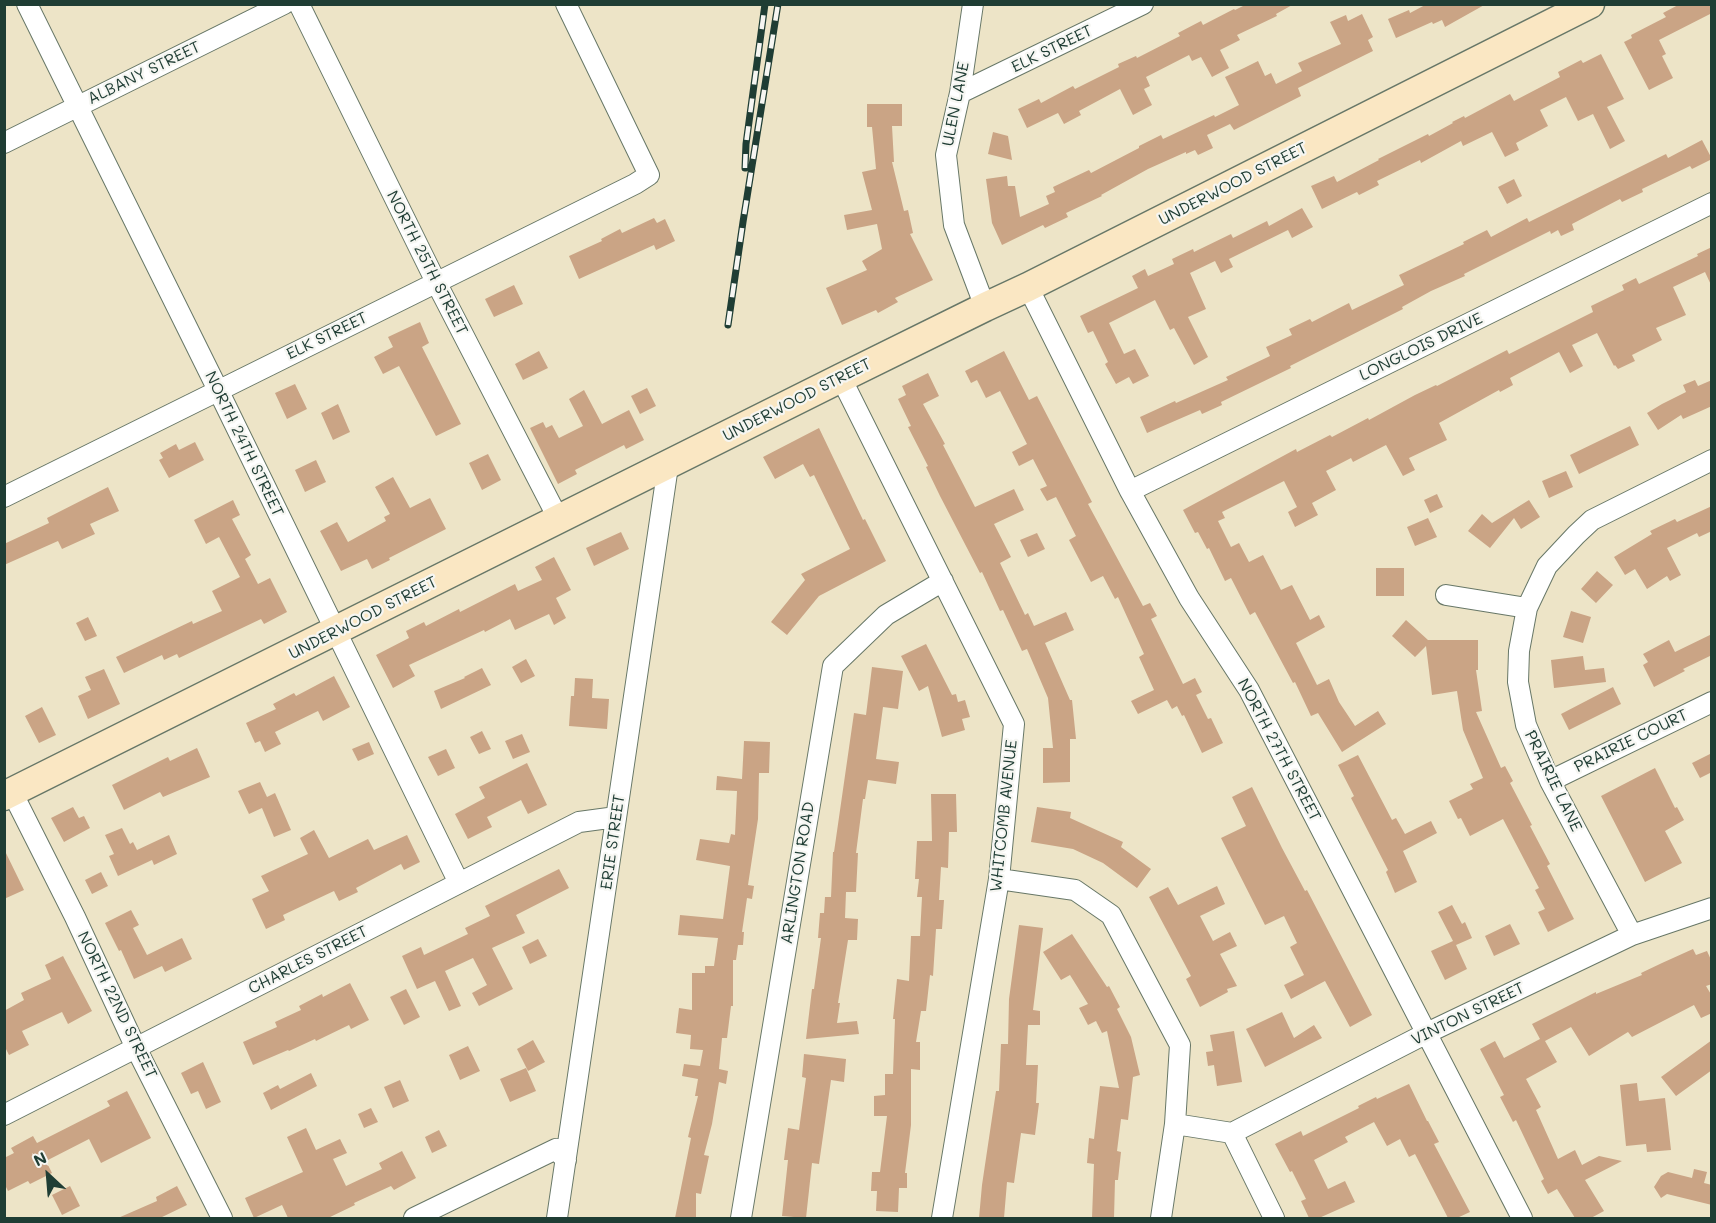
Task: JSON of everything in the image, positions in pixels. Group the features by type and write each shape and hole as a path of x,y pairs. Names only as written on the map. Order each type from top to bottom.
{"street":[{"name":"NORTH 24TH STREET","path":"27,4 459,884"},
{"name":"ALBANY STREET","path":"4,144 284,4"},
{"name":"NORTH 25TH STREET","path":"299,4 436,282 559,520"},
{"name":"ELK STREET","path":"4,496 635,184 649,175 566,4"},
{"name":"ULEN LANE","path":"973,4 960,93 946,155 954,225 985,307"},
{"name":"ELK STREET","path":"960,93 1143,4"},
{"name":"UNDERWOOD STREET","path":"8,794 1028,287 1590,4"},
{"name":"LONGLOIS DRIVE","path":"1130,491 1712,203"},
{"name":"NORTH 27TH STREET","path":"1028,287 1130,491 1189,598 1249,690 1522,1218"},
{"name":"WHITCOMB AVENUE","path":"841,378 1014,724 999,879 942,1218"},
{"name":"PRAIRIE LANE","path":"1632,935 1550,781 1526,725 1518,682 1519,651 1527,608 1547,566 1592,520 1712,460"},
{"name":"ERIE STREET","path":"557,1218 668,466"},
{"name":"ARLINGTON ROAD","path":"741,1218 832,666 886,615 943,581"},
{"path":"1446,596 1527,608"},
{"name":"PRAIRIE COURT","path":"1550,781 1712,702"},
{"name":"NORTH 22ND STREET","path":"8,794 75,917 136,1048 222,1218"},
{"name":"CHARLES STREET","path":"4,1115 579,822 616,818"},
{"path":"999,879 1075,890 1111,915 1180,1045 1175,1124 1161,1218"},
{"name":"VINTON STREET","path":"1232,1134 1426,1033 1632,935 1712,908"},
{"path":"1175,1124 1232,1134 1274,1218"},
{"path":"414,1218 556,1149 566,1160"}],"building":[{"path":"1247,4 1294,4 1276,14 1277,16 1237,35 1240,40 1220,50 1229,68 1212,77 1201,57 1192,61 1189,55 1146,77 1150,86 1144,89 1152,105 1133,115 1120,89 1079,111 1081,115 1064,124 1058,113 1027,128 1018,109 1039,99 1041,103 1073,86 1075,89 1119,67 1118,64 1136,56 1137,58 1180,36 1178,33 1201,21 1203,25"},
{"path":"1427,4 1486,4 1445,27 1442,20 1433,24 1432,22 1396,38 1388,19 1409,10 1410,13"},
{"path":"1680,4 1712,4 1712,13 1659,40 1666,54 1662,56 1673,78 1649,90 1624,42 1632,38 1631,35 1666,17 1663,13"},
{"path":"1362,14 1373,37 1368,40 1373,51 1298,88 1301,96 1234,130 1230,124 1207,135 1213,148 1198,155 1195,150 1186,154 1186,152 1148,169 1102,196 1066,213 1068,217 1045,228 1043,225 1002,245 992,223 986,179 1007,176 1008,186 1015,186 1020,217 1049,204 1046,196 1055,192 1053,187 1089,170 1091,173 1161,135 1163,139 1239,105 1225,77 1258,61 1265,76 1271,73 1276,84 1302,71 1298,63 1341,44 1330,22 1346,15 1348,21"},
{"path":"1601,54 1624,99 1607,107 1625,141 1610,149 1593,114 1578,121 1566,97 1540,110 1548,126 1516,143 1519,150 1505,157 1492,132 1463,146 1461,141 1421,163 1420,160 1377,181 1379,185 1359,195 1357,192 1322,209 1311,186 1334,176 1337,182 1378,159 1428,134 1429,136 1452,122 1464,116 1465,118 1510,94 1514,101 1560,77 1558,72 1581,60 1583,63"},
{"path":"867,104 902,104 902,126 892,126 894,162 892,162 904,211 908,210 913,233 910,234 933,280 895,298 898,302 878,313 876,310 842,325 826,288 867,270 862,261 882,249 877,224 847,230 844,215 872,210 862,172 876,169 872,127 867,127"},
{"path":"993,132 1008,136 1012,160 988,154"},
{"path":"1702,140 1712,159 1692,169 1690,166 1642,189 1643,192 1622,202 1620,199 1572,224 1574,230 1561,236 1558,230 1551,234 1550,231 1464,274 1465,276 1402,307 1403,309 1290,366 1291,368 1221,402 1222,405 1202,414 1200,410 1147,433 1140,417 1228,380 1226,377 1270,356 1266,347 1292,335 1289,329 1310,319 1312,322 1349,303 1352,310 1404,285 1399,275 1464,244 1463,242 1487,230 1491,237 1527,218 1529,222 1666,154 1668,158"},
{"path":"1514,179 1522,196 1507,204 1498,187"},
{"path":"1302,208 1313,227 1292,238 1288,230 1229,259 1233,267 1221,273 1215,261 1190,273 1206,309 1188,317 1208,357 1194,365 1174,328 1170,330 1155,300 1109,323 1124,354 1135,349 1149,376 1133,384 1129,377 1116,384 1105,364 1108,362 1093,331 1088,333 1080,316 1138,288 1132,276 1145,269 1148,276 1174,264 1172,259 1193,249 1194,252 1231,234 1233,238 1267,221 1269,226"},
{"path":"654,218 657,223 665,219 675,241 656,250 654,245 579,279 569,256 602,241 601,239 620,229 622,233"},
{"path":"1712,247 1712,287 1705,272 1673,287 1686,315 1656,328 1662,340 1632,355 1635,361 1618,369 1614,366 1597,333 1572,345 1583,366 1570,373 1559,352 1510,378 1513,385 1500,392 1499,390 1439,423 1447,440 1409,458 1415,470 1403,476 1386,445 1353,462 1351,458 1326,471 1336,490 1312,503 1318,515 1295,527 1288,512 1297,507 1284,481 1222,512 1225,518 1218,521 1231,547 1239,543 1249,562 1263,555 1281,590 1292,585 1310,620 1319,615 1325,627 1296,643 1317,685 1329,679 1339,702 1355,726 1378,711 1386,724 1342,752 1318,713 1311,716 1295,682 1293,683 1255,612 1250,615 1231,578 1225,581 1209,548 1207,549 1198,532 1195,533 1183,510 1296,449 1297,452 1368,418 1369,420 1507,350 1509,354 1593,312 1591,306 1624,290 1622,285 1636,278 1639,284"},
{"path":"514,285 523,304 494,317 485,299"},
{"path":"420,322 429,343 422,347 461,424 436,436 399,366 383,374 374,357 393,347 388,337"},
{"path":"539,351 548,368 523,380 515,364"},
{"path":"1004,351 1029,400 1037,396 1092,502 1088,504 1143,606 1150,603 1157,616 1151,619 1183,684 1195,678 1202,692 1196,695 1223,743 1202,753 1184,715 1182,716 1177,706 1172,709 1167,700 1138,714 1131,701 1154,690 1139,657 1144,654 1118,597 1115,599 1103,576 1091,582 1069,540 1076,536 1056,497 1047,501 1040,489 1047,486 1033,459 1019,466 1012,452 1027,444 1000,391 986,398 977,380 971,383 965,371"},
{"path":"928,373 939,396 923,404 975,507 1014,489 1024,510 994,524 1011,557 1000,563 1025,615 1028,613 1034,626 1066,612 1074,630 1045,643 1070,700 1072,700 1076,739 1070,739 1070,782 1043,783 1043,748 1053,748 1048,698 1027,649 1022,651 1003,610 1000,611 982,572 980,573 940,496 908,427 911,426 898,399 906,395 902,386"},
{"path":"1695,380 1698,386 1712,380 1712,406 1683,419 1681,415 1658,430 1647,413 1686,392 1683,385"},
{"path":"295,384 307,409 287,419 275,393"},
{"path":"647,388 656,406 640,414 631,396"},
{"path":"584,390 602,424 629,410 644,440 626,449 624,445 575,470 577,474 558,484 530,428 543,422 546,428 552,425 559,438 583,426 569,399"},
{"path":"338,404 350,432 333,440 321,413"},
{"path":"1630,426 1639,445 1579,474 1570,455"},
{"path":"819,428 863,520 865,519 886,561 819,596 787,635 771,622 805,580 801,574 850,549 814,475 810,477 803,464 775,479 763,457"},
{"path":"195,442 204,460 169,478 159,460 163,458 160,453 176,444 179,450"},
{"path":"488,454 501,480 482,490 469,463"},
{"path":"316,460 326,482 305,492 295,470"},
{"path":"1566,471 1573,487 1549,498 1542,481"},
{"path":"393,477 410,508 430,498 446,529 372,569 367,559 341,571 320,531 337,522 348,542 386,521 384,517 390,514 375,487"},
{"path":"108,487 119,511 90,524 95,534 62,549 58,541 4,565 4,544 49,523 47,518"},
{"path":"1437,494 1443,507 1430,513 1424,500"},
{"path":"233,500 240,515 232,519 251,555 245,559 258,584 270,578 287,612 264,624 261,619 179,658 177,654 164,660 162,655 124,673 116,657 192,621 193,624 222,611 212,591 240,577 219,537 206,544 194,520"},
{"path":"1529,500 1540,517 1521,529 1514,518 1490,548 1468,531 1482,514 1492,523"},
{"path":"1712,506 1712,531 1699,537 1697,533 1667,548 1681,575 1670,581 1667,576 1647,589 1635,569 1625,575 1614,557 1652,534 1650,531"},
{"path":"1428,518 1437,537 1415,546 1407,527"},
{"path":"621,532 629,549 594,566 586,548"},
{"path":"1037,533 1045,549 1028,557 1020,540"},
{"path":"554,557 571,590 556,598 566,618 554,625 549,614 515,630 510,619 409,665 415,676 393,688 376,655 409,638 406,631 424,622 426,626 459,609 460,612 515,584 518,591 542,580 535,567"},
{"path":"1376,568 1404,568 1404,596 1376,596"},
{"path":"1597,571 1613,585 1596,603 1581,589"},
{"path":"1571,611 1591,617 1583,643 1563,637"},
{"path":"88,617 97,636 85,641 76,623"},
{"path":"1406,620 1428,640 1478,640 1478,670 1476,670 1482,711 1476,712 1501,768 1505,766 1513,781 1510,783 1532,825 1530,826 1550,864 1547,866 1574,919 1548,932 1538,912 1545,909 1535,890 1539,888 1503,819 1470,836 1461,818 1458,819 1449,801 1473,789 1470,784 1483,778 1463,730 1457,691 1432,695 1426,646 1415,657 1392,636"},
{"path":"1712,634 1712,655 1654,687 1643,665 1648,662 1643,654 1669,640 1675,652"},
{"path":"926,644 952,695 956,694 958,702 965,700 970,717 962,719 965,730 942,737 928,686 919,691 901,656"},
{"path":"1583,656 1585,670 1604,668 1606,682 1554,688 1551,660"},
{"path":"526,659 535,676 521,683 512,667"},
{"path":"872,667 903,671 898,709 883,707 876,759 899,762 896,784 868,780 865,799 863,799 856,853 858,853 856,892 846,892 845,918 858,919 857,940 848,940 837,1023 857,1021 859,1034 806,1039 821,938 818,938 820,913 824,913 825,897 831,897 833,852 854,713 866,715"},
{"path":"482,668 491,685 441,709 434,691"},
{"path":"104,669 120,704 88,719 78,696 91,690 85,677"},
{"path":"334,676 350,707 323,721 318,711 275,732 281,744 265,752 260,741 255,743 246,723 276,709 273,704 294,693 296,696"},
{"path":"575,678 593,679 592,698 609,699 607,729 569,726"},
{"path":"1613,687 1621,704 1569,730 1561,714"},
{"path":"42,707 56,735 39,743 25,716"},
{"path":"482,731 491,749 479,754 470,737"},
{"path":"522,734 530,752 513,759 505,741"},
{"path":"744,741 770,742 769,773 759,773 758,819 748,885 754,886 752,899 747,898 742,932 744,932 743,945 738,945 736,960 733,960 733,1006 731,1006 727,1038 722,1038 719,1069 728,1071 726,1084 719,1082 704,1155 709,1156 701,1194 696,1193 696,1218 675,1218 691,1138 688,1137 698,1096 695,1096 698,1079 682,1076 684,1064 700,1066 703,1050 690,1049 691,1035 676,1033 679,1008 692,1010 692,973 705,973 705,966 714,966 718,938 678,935 680,915 723,919 730,866 696,860 700,839 729,843 731,834 735,835 737,791 716,790 717,776 742,779"},
{"path":"369,742 374,754 358,761 352,749"},
{"path":"197,748 210,777 163,797 160,792 124,810 112,785 168,757 170,761"},
{"path":"446,749 455,768 438,776 428,757"},
{"path":"1712,753 1712,772 1700,778 1692,763"},
{"path":"1358,755 1392,820 1396,818 1405,834 1431,821 1437,833 1403,851 1417,882 1395,893 1386,872 1388,870 1351,798 1354,796 1338,765"},
{"path":"527,763 547,805 528,814 521,800 487,817 492,827 468,839 455,814 485,798 479,787"},
{"path":"1655,768 1675,808 1677,807 1684,820 1665,831 1682,863 1645,882 1601,796"},
{"path":"260,782 267,797 275,793 291,830 274,837 262,808 249,814 238,791"},
{"path":"1252,787 1282,848 1305,891 1307,890 1372,1015 1350,1027 1325,981 1291,999 1284,985 1304,975 1290,947 1297,943 1284,916 1265,925 1221,838 1246,826 1232,797"},
{"path":"931,794 956,794 957,832 949,832 948,868 941,867 939,900 944,900 942,929 936,929 933,976 930,975 926,1011 921,1011 916,1042 920,1042 920,1070 911,1069 911,1125 905,1173 907,1173 907,1188 899,1188 898,1212 876,1211 877,1191 871,1191 872,1172 880,1172 887,1116 874,1116 874,1096 885,1095 885,1074 893,1074 895,1019 893,1019 897,979 909,981 911,936 920,936 922,897 917,897 919,879 915,879 917,841 932,841"},
{"path":"73,807 79,818 84,816 90,828 64,842 51,818"},
{"path":"1037,807 1071,812 1070,818 1123,842 1121,847 1151,869 1137,888 1103,863 1073,849 1031,842"},
{"path":"122,828 130,844 133,842 137,850 169,835 177,854 154,865 152,860 118,876 109,856 114,854 105,835"},
{"path":"314,830 329,858 368,839 374,850 407,835 420,862 404,870 401,864 356,888 358,892 339,901 334,891 283,915 285,920 266,929 252,899 269,891 261,876 308,854 300,838"},
{"path":"4,849 24,890 4,899"},
{"path":"559,869 569,888 516,915 525,933 492,948 513,989 479,1006 472,993 487,985 473,958 445,971 461,1006 449,1011 435,981 417,989 402,956 421,947 424,955 468,934 465,928 490,916 485,906"},
{"path":"101,872 108,886 92,894 85,880"},
{"path":"1217,886 1225,904 1200,916 1213,941 1230,932 1237,946 1220,954 1237,986 1227,989 1228,992 1200,1007 1186,979 1191,976 1149,897 1168,887 1178,905"},
{"path":"1452,905 1462,924 1465,922 1472,938 1456,945 1467,969 1445,980 1431,951 1453,941 1438,912"},
{"path":"131,910 139,925 133,928 147,955 182,938 192,959 165,972 162,966 134,979 105,923"},
{"path":"1510,924 1520,944 1494,956 1485,936"},
{"path":"1019,925 1043,928 1033,1010 1040,1011 1040,1025 1028,1025 1026,1065 1038,1065 1036,1103 1039,1103 1035,1135 1021,1133 1014,1183 1007,1182 1004,1218 979,1218 996,1091 999,1091 1001,1044 1008,1044 1009,999"},
{"path":"1072,934 1107,987 1109,986 1120,1007 1117,1009 1131,1037 1140,1075 1133,1077 1128,1120 1121,1119 1117,1151 1121,1152 1118,1180 1115,1180 1114,1218 1092,1218 1094,1164 1087,1163 1089,1138 1094,1139 1100,1086 1119,1088 1107,1031 1102,1033 1096,1021 1088,1025 1079,1008 1088,1004 1070,975 1061,980 1043,952"},
{"path":"538,939 547,956 530,964 522,947"},
{"path":"1693,949 1696,955 1707,951 1712,962 1712,984 1706,986 1712,996 1712,1013 1701,1018 1694,1005 1632,1037 1628,1032 1589,1056 1571,1027 1545,1041 1557,1062 1526,1079 1541,1107 1536,1110 1558,1159 1575,1150 1582,1165 1599,1156 1622,1161 1585,1180 1604,1211 1591,1218 1575,1218 1557,1189 1548,1194 1541,1181 1544,1179 1516,1120 1513,1122 1500,1097 1504,1095 1480,1049 1495,1041 1504,1058 1540,1039 1532,1024 1596,992 1596,994 1642,975 1641,973"},
{"path":"63,956 92,1011 68,1024 62,1012 22,1031 29,1045 9,1055 4,1045 4,1011 24,1000 21,993 51,979 45,965"},
{"path":"350,983 369,1020 351,1029 349,1025 316,1041 315,1039 253,1065 243,1042 277,1027 275,1022 301,1010 299,1006"},
{"path":"406,989 420,1017 404,1025 390,997"},
{"path":"1282,1012 1294,1038 1314,1025 1322,1038 1265,1067 1246,1029"},
{"path":"1234,1031 1242,1082 1217,1086 1214,1065 1208,1066 1206,1052 1213,1051 1210,1035"},
{"path":"533,1040 545,1062 528,1071 517,1049"},
{"path":"1712,1040 1712,1070 1676,1096 1661,1077"},
{"path":"468,1046 480,1071 460,1080 449,1055"},
{"path":"804,1054 846,1059 844,1082 831,1080 819,1164 812,1163 806,1218 782,1216 788,1160 784,1160 788,1128 799,1130 806,1078 802,1077"},
{"path":"203,1062 221,1102 206,1109 198,1091 191,1094 181,1073"},
{"path":"526,1068 536,1091 510,1102 500,1079"},
{"path":"311,1073 317,1086 271,1110 263,1093 278,1085 280,1089"},
{"path":"400,1080 409,1101 393,1108 384,1087"},
{"path":"1637,1083 1639,1101 1665,1098 1671,1150 1647,1152 1646,1144 1626,1146 1620,1085"},
{"path":"1409,1084 1439,1142 1434,1144 1470,1212 1457,1218 1448,1218 1415,1154 1409,1157 1400,1139 1387,1146 1374,1122 1345,1137 1348,1142 1314,1160 1328,1189 1345,1181 1355,1202 1319,1218 1309,1218 1301,1201 1306,1199 1275,1144 1301,1131 1303,1136 1376,1097 1377,1099"},
{"path":"127,1091 151,1138 101,1163 89,1139 46,1161 52,1173 30,1184 28,1181 8,1191 4,1183 4,1158 14,1153 11,1148 33,1136 37,1143 110,1106 107,1101"},
{"path":"371,1108 378,1122 364,1128 358,1114"},
{"path":"306,1128 316,1150 340,1139 347,1153 333,1159 346,1186 382,1169 379,1163 402,1151 416,1178 394,1190 391,1186 328,1218 288,1218 282,1205 254,1218 245,1198 303,1172 287,1137"},
{"path":"439,1130 447,1146 432,1153 425,1137"},
{"path":"1694,1169 1707,1172 1704,1183 1712,1185 1712,1205 1667,1194 1661,1198 1654,1187 1661,1176 1668,1172 1692,1178"},
{"path":"70,1186 80,1206 62,1215 52,1195"},
{"path":"177,1186 187,1205 160,1218 118,1218 157,1201 156,1197"}],"railway":[{"path":"745,168 746,144 765,4"},
{"path":"728,325 778,4"}]}
